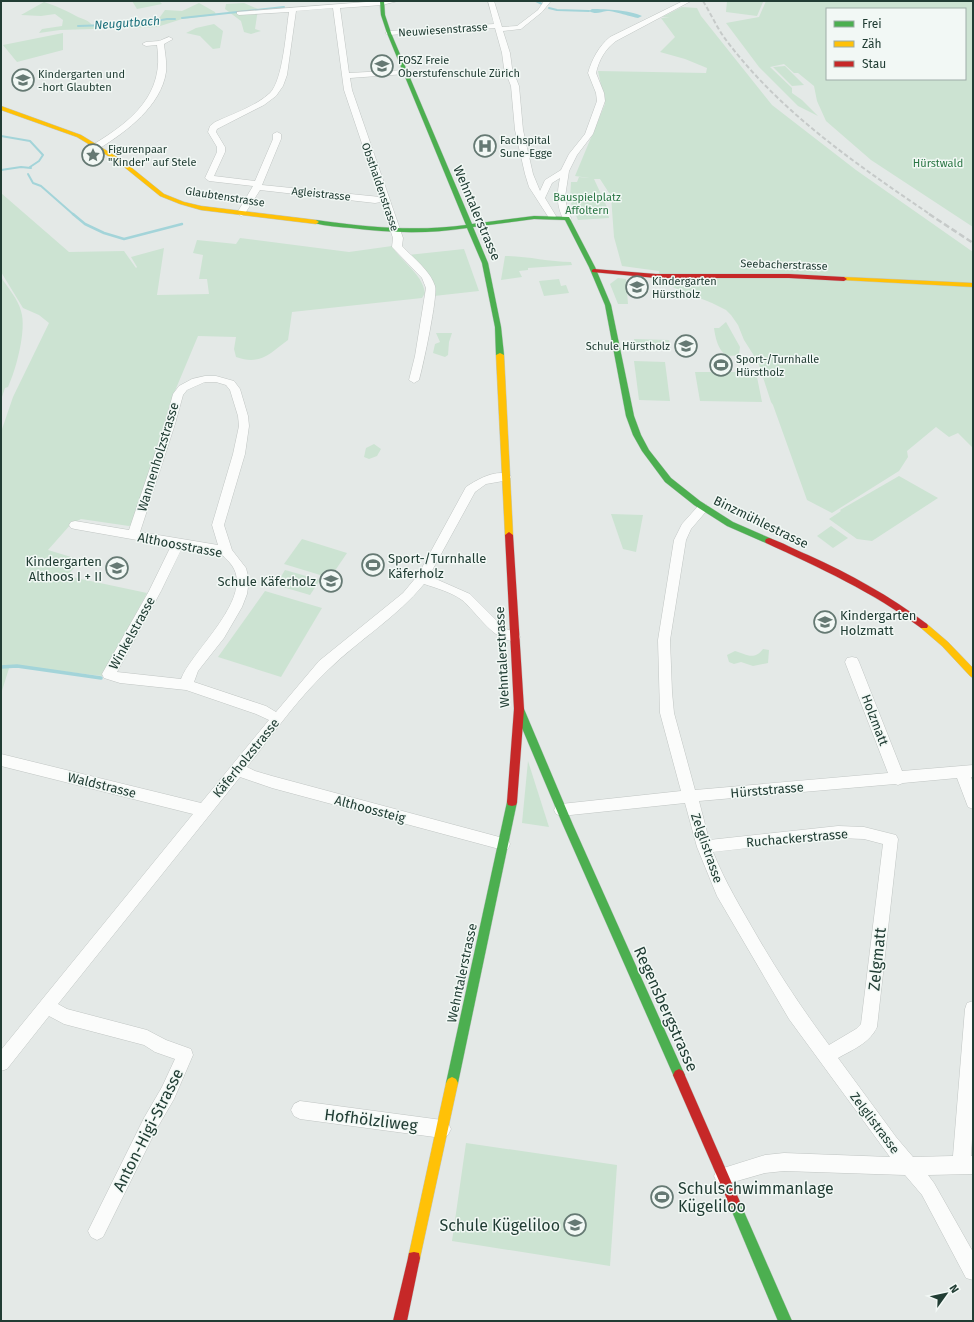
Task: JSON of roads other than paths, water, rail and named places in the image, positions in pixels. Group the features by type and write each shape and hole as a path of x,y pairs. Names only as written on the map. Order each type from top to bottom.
{"street":[{"path":"239,13 336,7 395,1"},
{"path":"491,1 515,86 519,130 529,174 533,187 541,197 552,216"},
{"name":"Neuwiesenstrasse","path":"389,33 519,28 540,11 548,1"},
{"path":"567,218 563,209 561,193 565,179 565,171 573,154 589,134 601,101 600,93 592,73 607,44 625,33 688,1"},
{"name":"Wehntalerstrasse","path":"382,2 383,15 389,33 485,263 494,297 498,327 505,477 519,709 512,803 400,1321"},
{"name":"Obsthaldenstrasse","path":"336,7 347,87 398,238 396,243 398,249 426,278 431,288 420,356 414,380"},
{"name":"Agleistrasse","path":"293,9 280,86 266,100 218,124 214,128 212,132 221,147 221,152 209,178 257,186 375,200 385,199"},
{"path":"146,44 160,43 170,39"},
{"path":"97,146 124,126 139,112 152,96 162,71 160,43"},
{"path":"345,76 405,72"},
{"name":"Glaubtenstrasse","path":"1,108 67,131 97,146 120,161 170,199 202,208 395,231 425,231 470,226"},
{"path":"240,213 257,186 278,139 277,134"},
{"path":"541,197 548,182 565,171"},
{"path":"529,174 548,182 561,193"},
{"path":"541,197 548,199 561,193"},
{"path":"470,226 482,223 552,216 567,218"},
{"name":"Binzmühlestrasse","path":"552,216 560,228 580,246"},
{"path":"470,226 486,230 540,225 560,228 567,218"},
{"name":"Binzmühlestrasse","path":"567,218 594,271 608,305 630,416 635,433 644,451 661,473 672,484 703,508 730,524 839,574 875,593 923,625 973,674"},
{"name":"Seebacherstrasse","path":"594,271 656,276 789,276 973,285"},
{"name":"Wannenholzstrasse","path":"133,536 170,424 178,394 183,388 196,381 216,379 230,383 236,389 244,426 239,454 218,525 226,551"},
{"name":"Käferholzstrasse","path":"4,1055 46,1006 301,690 324,665 390,612 407,596 422,578 450,531 470,490 482,481 505,477"},
{"name":"Zelglistrasse","path":"703,508 686,527 680,540 664,640 663,669 668,713 704,847 722,891 769,972 796,1014 826,1056 908,1166 928,1189 973,1271"},
{"name":"Althoosstrasse","path":"75,525 178,544 226,551 240,567 243,577 241,593 227,621 192,669 186,685"},
{"name":"Winkelstrasse","path":"178,544 155,591 109,674 120,678 186,685"},
{"path":"422,578 466,597 500,631 514,637"},
{"name":"Holzmatt","path":"852,662 898,779"},
{"path":"186,685 261,710 278,719"},
{"name":"Regensbergstrasse","path":"519,709 561,810 723,1176 785,1321"},
{"name":"Waldstrasse","path":"1,760 204,810"},
{"name":"Althoossteig","path":"238,769 251,776 272,782 503,844"},
{"path":"967,772 973,803"},
{"name":"Hürststrasse","path":"561,810 690,796 967,772"},
{"name":"Ruchackerstrasse","path":"704,847 838,832 864,833 891,839"},
{"name":"Zelgmatt","path":"826,1056 862,1035 869,1027 891,839"},
{"name":"Anton-Higi-Strasse","path":"46,1006 64,1016 147,1038 161,1046 185,1055 168,1093 150,1124 97,1231"},
{"path":"723,1176 765,1164 784,1162 908,1166 967,1165 973,1009"},
{"name":"Hofhölzliweg","path":"300,1110 442,1129"}],"water":[{"path":"592,9 625,11 642,16 638,18 609,11 596,13 589,11"}],"waterway":[{"name":"Neugutbach","path":"536,1 542,4"},
{"name":"Neugutbach","path":"182,18 284,7"},
{"name":"Neugutbach","path":"549,8 557,10 589,11"},
{"name":"Neugutbach","path":"78,26 139,24 175,19"},
{"path":"1,136 30,141 43,155 39,161 30,167"},
{"path":"1,170 21,167 31,168"},
{"path":"28,174 33,183 41,186 74,215"},
{"path":"73,214 85,224 104,233 124,239 182,224"},
{"path":"1,667 17,666 101,678"}],"railway":[{"path":"703,1 726,40 771,91 795,114 821,136 931,215"},
{"path":"929,214 973,243"}],"place":[{"name":"FOSZ Freie Oberstufenschule Zürich","path":"382,66"},
{"name":"Kindergarten und -hort Glaubten","path":"23,80"},
{"name":"Fachspital Sune-Egge","path":"485,146"},
{"name":"Figurenpaar \"Kinder\" auf Stele","path":"93,155"},
{"name":"Kindergarten Hürstholz","path":"637,287"},
{"name":"Schule Hürstholz","path":"686,346"},
{"name":"Sport-/Turnhalle Hürstholz","path":"721,365"},
{"name":"Sport-/Turnhalle Käferholz","path":"373,565"},
{"name":"Kindergarten Althoos I + II","path":"117,568"},
{"name":"Schule Käferholz","path":"331,581"},
{"name":"Kindergarten Holzmatt","path":"825,622"},
{"name":"Schulschwimmanlage Kügeliloo","path":"662,1197"},
{"name":"Schule Kügeliloo","path":"575,1225"}],"park label":[{"name":"Hürstwald","path":"938,163"},
{"name":"Bauspielplatz Affoltern","path":"587,203"}]}
